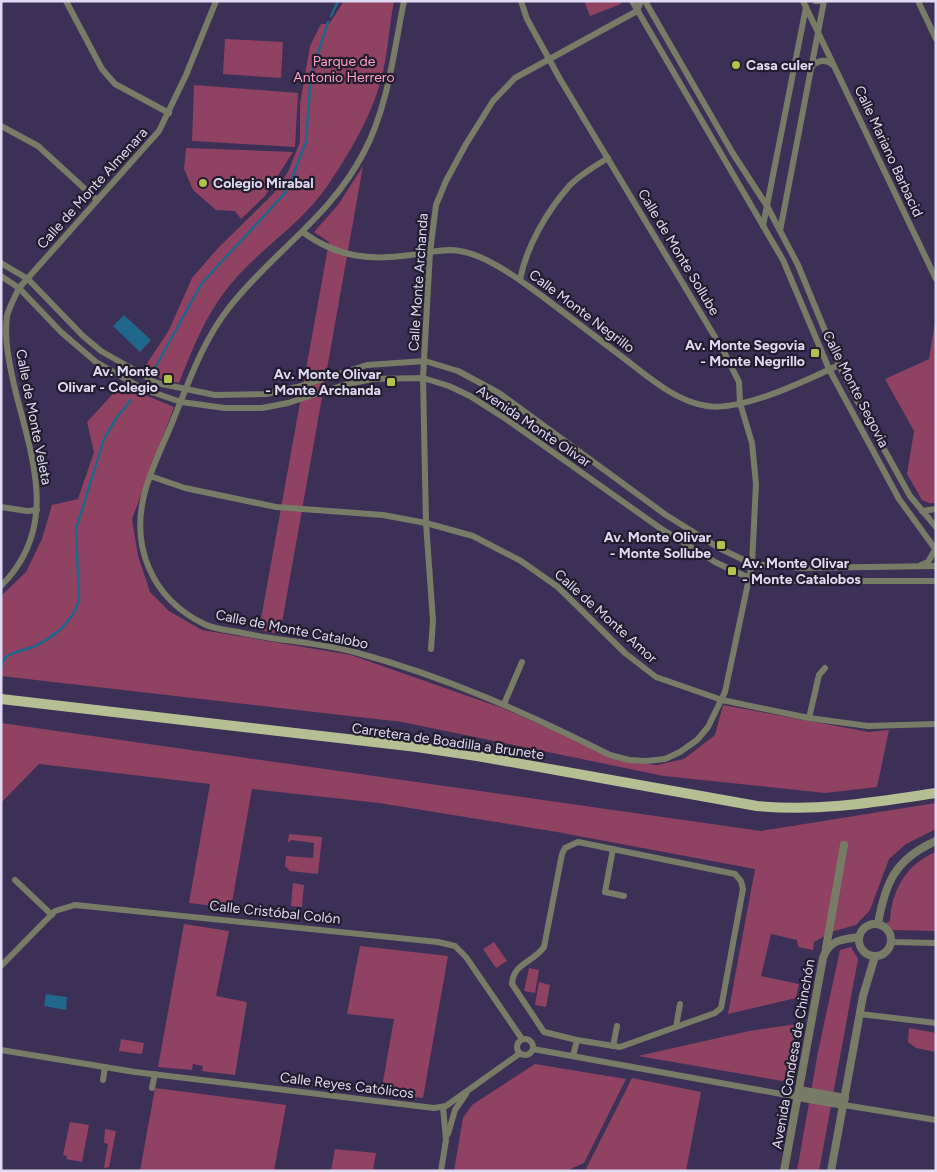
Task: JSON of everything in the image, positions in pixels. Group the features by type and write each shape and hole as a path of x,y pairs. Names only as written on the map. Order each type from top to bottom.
{"main road":[{"name":"Carretera de Boadilla a Brunete","path":"1,699 437,750 757,806 812,809 936,793"},
{"name":"Carretera de Boadilla a Brunete","path":"889,800 936,788"}],"street":[{"path":"66,1 102,69 115,84 169,113"},
{"name":"Calle de Monte Almenara","path":"28,279 159,132 169,113 216,1"},
{"name":"Calle de Monte Catalobo","path":"404,1 397,50 386,93 365,151 336,197 304,232 276,255 226,311 202,351 150,476 139,520 142,544 149,571 160,589 176,608 207,626 269,639 354,652 421,672 504,704 610,755 629,760 646,761 665,759 680,752 697,740 708,726 722,700 747,577 752,564"},
{"name":"Calle de Monte Sollube","path":"521,1 527,19 549,58 724,352 739,382 740,404 752,443 756,484 752,564"},
{"name":"Calle Monte Segovia","path":"632,1 783,260 829,370 898,499 936,550"},
{"path":"641,1 637,11 653,15"},
{"name":"Calle Monte Segovia","path":"645,1 732,152 767,206 798,265 839,365 910,496 936,527"},
{"path":"805,3 767,206 765,229 780,231 824,1"},
{"path":"918,1 936,38"},
{"name":"Calle Mariano Barbacid","path":"805,3 818,34 936,279"},
{"name":"Calle Monte Archanda","path":"431,649 433,621 426,523 422,378 425,361 430,252 436,205 446,180 466,144 494,100 515,78 637,11"},
{"path":"812,66 818,61 825,60 836,69"},
{"path":"1,126 38,146 97,200"},
{"path":"520,280 524,258 546,220 570,185 608,158"},
{"name":"Calle Monte Negrillo","path":"304,232 321,246 348,255 387,258 430,252 459,251 488,261 520,280 659,385 690,402 708,407 740,404 774,393 839,365"},
{"name":"Avenida Monte Olivar","path":"1,263 28,279 83,336 101,351 157,383 215,395 266,394 297,387 367,366 425,361 458,371 499,393 666,515 719,548 752,564 802,568 936,566"},
{"name":"Avenida Monte Olivar","path":"1,276 19,288 61,332 96,362 143,389 181,402 225,408 262,408 288,404 344,384 372,379 422,378 449,386 470,396 506,419 660,528 715,562 747,577 783,581 936,581"},
{"name":"Calle de Monte Veleta","path":"1,586 22,562 33,537 37,510 37,486 33,465 5,359 8,314 19,288 28,279"},
{"name":"Calle de Monte Amor","path":"150,476 185,488 276,507 382,515 426,523 473,536 521,560 558,587 625,654 656,677 722,700 809,718 868,726 936,724"},
{"path":"1,506 27,511 37,510"},
{"path":"922,512 936,509"},
{"path":"920,566 928,562 936,550"},
{"name":"Avenida Monte Olivar","path":"925,580 936,577"},
{"path":"504,704 522,662"},
{"path":"809,718 819,675 825,668"},
{"path":"878,924 885,891 898,867 918,850 936,841"},
{"path":"578,842 613,848 729,871 741,881 743,889 721,1008 715,1013 676,1027 620,1047 577,1040 544,1032 514,990 513,976 517,968 544,946 562,854 565,848 578,842"},
{"path":"826,948 844,845"},
{"path":"613,848 605,892 624,896"},
{"path":"14,880 52,915"},
{"name":"Calle Cristóbal Colón","path":"1,966 56,911 75,904 438,942 455,946 466,957 522,1039"},
{"path":"878,924 889,933 890,942 883,953 874,956 863,950 859,938 864,928 878,924"},
{"name":"Avenida Condesa de Chinchón","path":"784,1171 826,948 841,939 859,938"},
{"path":"890,942 936,943"},
{"path":"831,1171 860,1014 874,956"},
{"path":"676,1027 680,1004"},
{"path":"860,1014 936,1023"},
{"path":"613,1046 617,1026"},
{"path":"519,1054 516,1046 522,1039 530,1041 533,1049"},
{"path":"573,1056 577,1040"},
{"path":"444,1106 469,1091 519,1054 528,1055 533,1049"},
{"path":"533,1049 844,1102 936,1120"},
{"name":"Calle Reyes Católicos","path":"1,1050 155,1074 422,1107 444,1106"},
{"path":"103,1080 105,1067"},
{"path":"152,1088 155,1074"},
{"path":"441,1171 446,1140 454,1110 469,1091"},
{"path":"444,1106 451,1120"},
{"path":"444,1106 446,1140"},
{"path":"422,1107 438,1115 445,1126"}],"green space":[{"name":"Parque de Antonio Herrero","path":"344,1 394,1 381,80 359,135 318,199 241,272 221,296 201,332 179,383 161,379 144,368 169,330 192,278 218,248 274,193 288,172 300,142 300,104 310,46 321,24 329,24"},
{"path":"584,1 620,1 621,4 590,16"},
{"path":"225,39 283,42 281,78 223,74"},
{"path":"194,85 298,93 295,147 192,141"},
{"path":"186,148 293,152 265,196 241,219 235,211 216,210 193,190 184,169"},
{"path":"363,166 280,634 259,630 329,242 314,232 338,205"},
{"path":"936,316 936,503 929,503 922,500 907,474 914,431 885,379 929,359"},
{"path":"121,385 174,407 132,519 138,556 150,592 169,611 202,630 351,655 502,708 627,762 657,765 684,759 715,735 723,705 869,732 889,730 877,787 825,793 664,776 402,722 1,676 1,596 26,572 42,539 52,505 78,499 94,452 87,422"},
{"path":"1,723 761,831 936,803 936,829 906,844 889,859 870,910 856,925 834,931 814,942 813,950 798,947 797,940 771,934 761,976 799,984 796,998 728,1014 755,869 557,832 379,803 252,789 231,908 189,903 210,784 39,764 1,803"},
{"path":"289,834 322,837 318,874 290,871 285,866 286,856 313,858 314,843 291,840 288,843"},
{"path":"936,852 936,931 893,930 886,923 890,921 894,899 902,879 917,863"},
{"path":"293,883 304,885 302,907 291,906"},
{"path":"184,924 229,931 216,996 247,1002 235,1075 202,1071 203,1066 193,1064 192,1070 158,1067"},
{"path":"494,942 507,961 496,968 483,949"},
{"path":"360,946 448,956 423,1098 381,1093 394,1019 347,1014"},
{"path":"851,947 858,959 819,1171 797,1171 818,1052 840,950"},
{"path":"529,968 539,970 535,993 524,991"},
{"path":"539,982 550,985 546,1007 535,1005"},
{"path":"797,1024 786,1079 783,1081 638,1056 749,1031"},
{"path":"909,1028 936,1033 936,1052 916,1048 908,1042"},
{"path":"121,1039 144,1043 142,1054 119,1051"},
{"path":"535,1064 626,1079 584,1163 566,1171 454,1171 463,1118 472,1105"},
{"path":"632,1078 701,1092 686,1171 585,1171"},
{"path":"155,1088 286,1105 274,1171 140,1171"},
{"path":"70,1122 89,1125 82,1162 66,1159 67,1156 63,1155"},
{"path":"105,1129 116,1131 109,1167 104,1168 108,1144 104,1143"},
{"path":"335,1149 376,1153 373,1171 331,1171"}],"water":[{"path":"124,315 151,340 140,352 113,326"},
{"path":"46,994 67,997 66,1010 44,1006"}],"waterway":[{"path":"331,16 338,1"},
{"path":"151,375 202,283 287,191 306,142 311,75 328,22"},
{"path":"1,668 4,659 9,655 35,646 56,633 68,621 77,607 79,599 76,529 104,439 117,417 131,400"}],"place":[{"name":"Casa culer","path":"736,65"},
{"name":"Colegio Mirabal","path":"203,183"},
{"name":"Av. Monte Segovia - Monte Negrillo","path":"815,353"},
{"name":"Av. Monte Olivar - Colegio","path":"168,379"},
{"name":"Av. Monte Olivar - Monte Archanda","path":"391,382"},
{"name":"Av. Monte Olivar - Monte Sollube","path":"721,545"},
{"name":"Av. Monte Olivar - Monte Catalobos","path":"732,571"}]}
